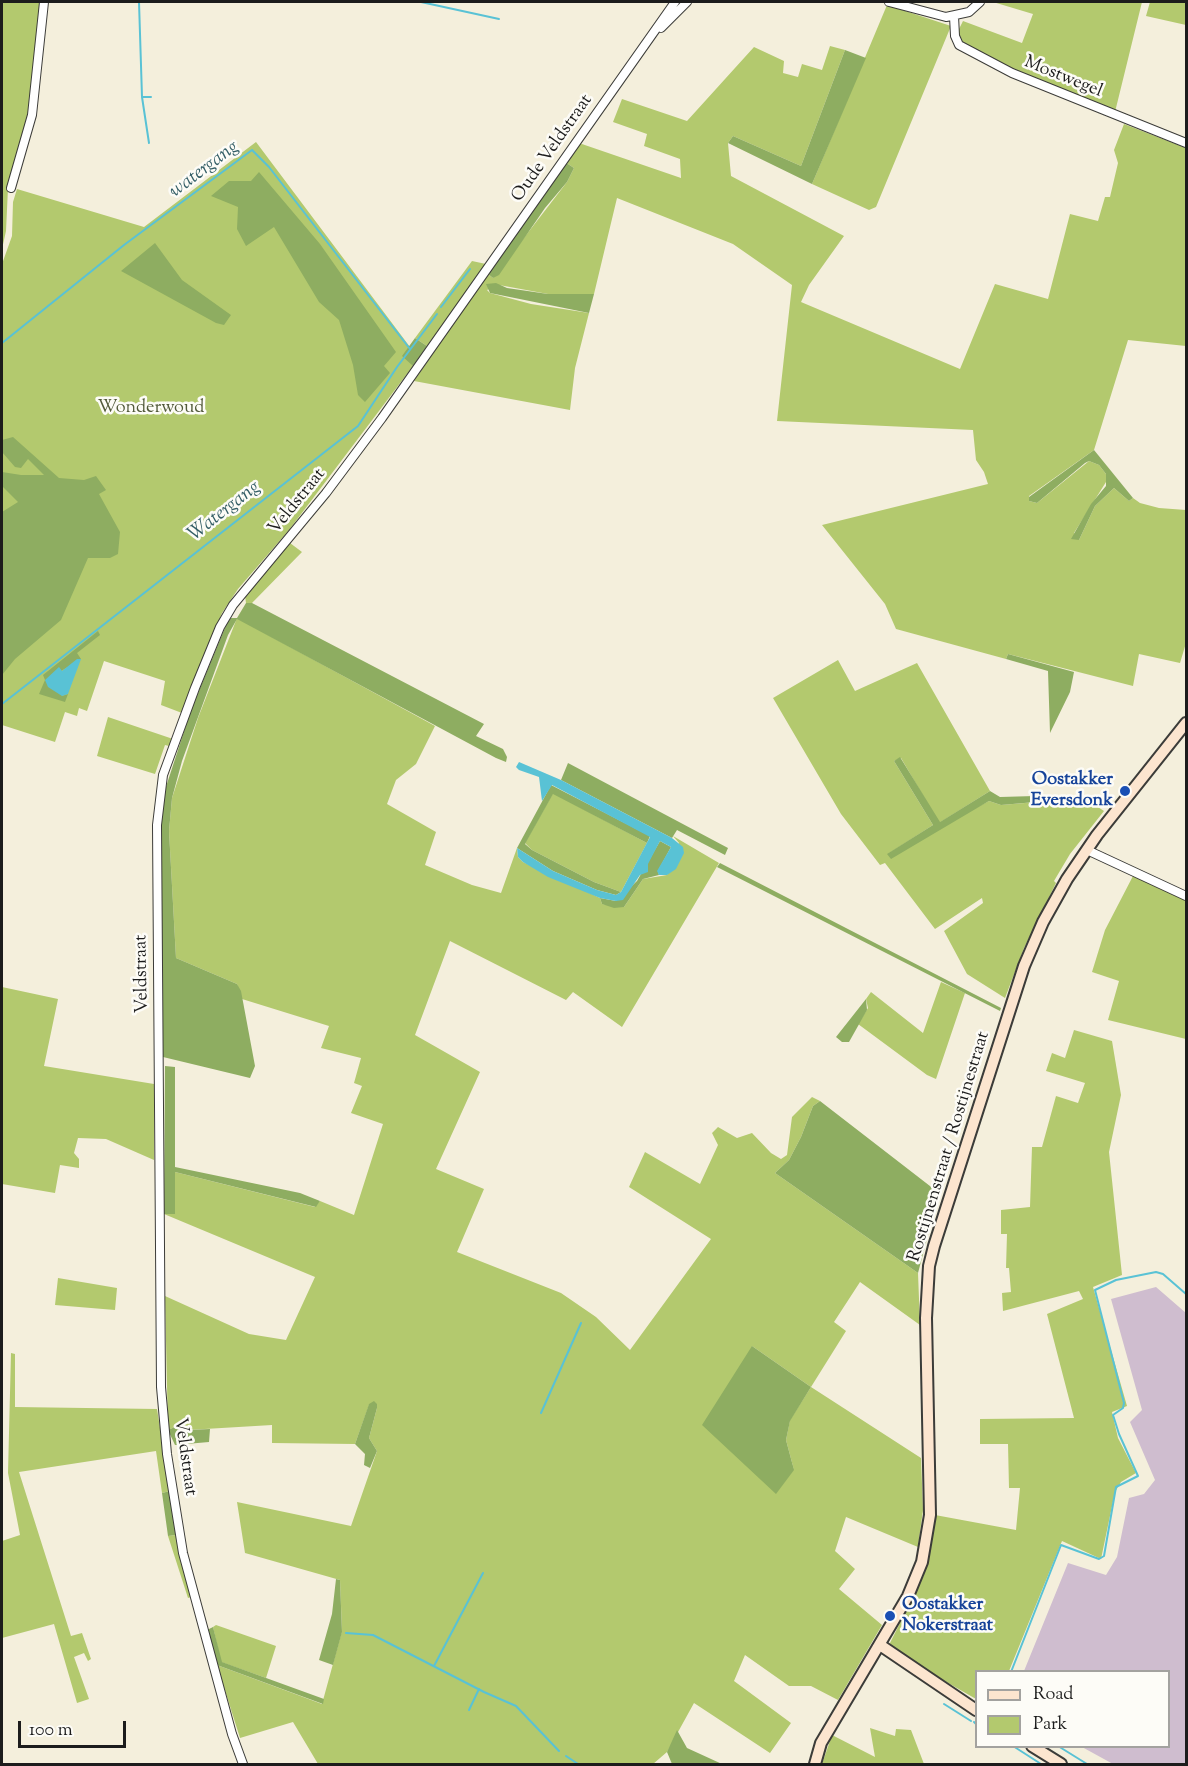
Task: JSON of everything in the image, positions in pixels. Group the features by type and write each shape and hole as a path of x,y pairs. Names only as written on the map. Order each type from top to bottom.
{"street":[{"path":"11,188 32,115 44,2"},
{"name":"Oude Veldstraat","path":"486,272 675,2"},
{"name":"Oude Veldstraat","path":"646,44 687,2"},
{"path":"889,2 939,16 954,16 969,12 980,2"},
{"name":"Mostwegel","path":"954,16 955,36 959,45 1012,73 1186,143"},
{"name":"Veldstraat","path":"243,1764 232,1734 183,1553 167,1454 160,1387 157,825 159,797 163,775 195,688 220,627 233,605 326,493 486,272"},
{"name":"Rostijnenstraat / Rostijnestraat","path":"815,1764 821,1743 880,1645 913,1585 922,1562 928,1532 930,1484 927,1288 934,1246 1024,966 1043,922 1087,850 1186,723"},
{"path":"1087,850 1186,896"},
{"path":"880,1645 975,1709"},
{"path":"1035,1748 1061,1764"}],"shaded area":[{"path":"1156,1287 1186,1313 1186,1764 1113,1764 1084,1748 1170,1748 1170,1670 1024,1670 1068,1563 1106,1575 1117,1557 1129,1498 1144,1494 1155,1480 1130,1422 1142,1410 1111,1299"}],"green space":[{"path":"2,2 42,2 30,110 8,188 6,231 2,249"},
{"path":"993,2 1142,2 1115,112 1014,70 963,44 958,31 963,21 1022,43 1033,14"},
{"path":"1150,2 1186,2 1186,25 1146,16"},
{"path":"887,5 951,26 876,207 869,210 812,184"},
{"path":"830,46 845,50 801,166 733,136 728,143 731,176 844,236 809,285 801,302 960,369 995,284 1048,299 1070,214 1098,221 1105,197 1110,197 1118,163 1114,150 1124,124 1186,148 1186,346 1128,340 1094,450 1029,496 1029,501 1037,503 1089,461 1099,465 1106,474 1106,482 1074,533 1079,540 1095,506 1114,488 1129,501 1133,498 1140,503 1159,508 1186,510 1186,643 1180,663 1139,654 1133,686 1008,654 1006,659 896,629 885,604 822,525 988,484 976,460 973,430 777,421 792,285 733,244 617,198 594,294 548,294 499,285 487,290 490,293 531,304 589,313 575,368 570,410 414,381 488,274 493,278 567,182 574,168 565,162 579,143 681,178 680,159 644,146 647,134 613,122 622,99 687,121 754,47 784,61 783,73 798,77 802,64 822,70"},
{"path":"845,50 866,58 812,184 728,143 733,136 801,166"},
{"name":"Wonderwoud","path":"256,142 416,355 411,363 413,366 289,530 238,589 222,613 182,713 161,705 165,681 104,661 87,711 79,708 77,716 65,712 55,742 2,725 2,264 12,236 13,202 17,189 144,227"},
{"path":"565,162 574,168 567,182 545,208 499,275 493,278 488,274"},
{"path":"259,172 320,244 396,352 384,366 390,373 365,402 358,395 353,365 339,320 319,302 274,227 246,246 237,229 238,207 211,196 229,181 251,181"},
{"path":"155,243 182,280 231,315 224,325 216,323 121,271"},
{"path":"472,261 486,264 427,346 415,338"},
{"path":"496,283 507,288 548,294 594,294 589,313 490,293 486,284"},
{"path":"415,338 427,346 413,366 402,356"},
{"path":"13,437 59,478 84,480 96,476 106,490 99,494 120,532 118,554 110,558 88,558 61,620 15,659 2,675 2,512 18,502 2,486 2,472 44,475 28,459 21,468 15,467 2,452 2,440"},
{"path":"1094,450 1133,498 1129,501 1114,488 1095,506 1079,540 1071,539 1091,504 1106,486 1106,474 1099,465 1089,461 1085,463 1037,503 1029,501 1029,497"},
{"path":"290,543 302,552 252,603 246,603 245,596"},
{"path":"246,603 252,603 484,724 476,736 503,749 507,757 506,762 496,758 237,619 228,635 182,761 172,798 169,831 176,958 237,984 241,991 255,1066 250,1078 163,1057 160,823 163,796 191,710 227,623 231,618 237,618"},
{"path":"237,618 435,726 416,764 396,780 387,804 436,832 425,865 472,885 501,893 517,848 518,857 523,862 600,898 602,904 624,907 643,879 667,875 679,843 673,836 719,863 622,1027 573,992 566,1000 450,941 415,1035 480,1072 436,1169 484,1189 457,1252 561,1293 596,1317 630,1350 711,1239 629,1187 645,1152 700,1184 718,1145 712,1133 718,1127 737,1138 752,1133 771,1153 781,1159 787,1155 792,1117 812,1097 820,1101 813,1106 789,1160 775,1173 918,1273 920,1325 860,1282 834,1322 846,1331 811,1387 921,1458 923,1510 918,1547 846,1517 835,1551 855,1569 839,1589 882,1625 838,1700 811,1686 789,1686 745,1655 734,1681 791,1723 770,1753 694,1703 667,1752 653,1764 318,1764 293,1722 240,1738 217,1665 322,1704 342,1631 340,1580 245,1553 237,1502 351,1526 377,1451 369,1438 377,1408 369,1405 355,1444 272,1443 272,1425 188,1430 177,1426 168,1430 165,1296 249,1334 286,1340 315,1277 164,1214 175,1213 175,1172 315,1207 320,1201 354,1215 383,1124 351,1113 362,1086 354,1083 361,1058 321,1048 329,1026 242,999 237,984 176,958 169,831 172,798 198,718","holes":["752,1346 811,1387 790,1420 786,1440 794,1470"]},
{"path":"98,631 100,635 77,653 81,659 61,671 59,668 62,696 68,694 65,702 39,694 45,680 43,675"},
{"path":"1008,654 1074,672 1070,692 1050,733 1048,671 1006,659"},
{"path":"838,660 855,691 917,663 990,791 939,823 901,758 894,761 933,825 888,854 989,801 1001,805 1084,798 1104,811 1070,854 1054,881 1056,883 1024,948 1005,998 967,974 944,931 983,903 982,898 935,929 885,863 880,865 841,814 773,698"},
{"path":"108,717 173,739 169,746 165,745 155,774 97,756"},
{"path":"900,757 940,822 990,791 1000,797 1070,795 1070,799 1001,805 989,801 891,859 887,854 933,825 894,761"},
{"path":"568,763 728,848 725,855 677,830 672,838 561,780"},
{"path":"551,785 650,836 647,843 553,794 525,844 532,850 594,882 621,892 616,895 597,890 553,871 517,848"},
{"path":"553,793 647,843 621,892 594,882 532,850 525,843"},
{"path":"660,841 671,847 658,871 659,875 643,879 624,907 614,908 602,904 600,898 616,901 637,881"},
{"path":"720,863 1001,1008 1000,1011 717,867"},
{"path":"1133,876 1186,898 1186,1039 1108,1020 1119,981 1092,972 1105,930"},
{"path":"941,982 965,993 936,1079 927,1075 858,1024 868,1008 866,999 871,992 923,1033"},
{"path":"2,987 58,999 44,1066 154,1084 154,1160 106,1139 78,1138 74,1153 79,1159 79,1168 60,1165 55,1193 2,1184"},
{"path":"866,999 867,1010 849,1042 842,1042 836,1037"},
{"path":"1074,1030 1112,1041 1121,1095 1109,1152 1122,1275 1093,1287 1127,1406 1112,1412 1118,1438 1136,1473 1121,1482 1115,1492 1101,1559 1062,1541 1009,1670 975,1670 975,1698 896,1653 889,1645 923,1577 929,1559 935,1515 1016,1530 1020,1488 1009,1488 1008,1444 980,1444 980,1419 1074,1418 1047,1314 1083,1299 1079,1291 1003,1311 1002,1293 1011,1292 1009,1268 1006,1268 1007,1234 1001,1234 1001,1210 1030,1207 1032,1147 1042,1147 1056,1096 1078,1103 1085,1083 1046,1071 1052,1053 1065,1058"},
{"path":"165,1066 175,1067 175,1167 300,1193 320,1201 316,1207 175,1172 175,1214 164,1214"},
{"path":"820,1101 939,1193 918,1273 775,1173 789,1160 813,1106"},
{"path":"58,1278 117,1288 115,1310 55,1305"},
{"path":"752,1346 811,1387 790,1421 786,1440 794,1470 776,1494 702,1425"},
{"path":"11,1353 15,1354 15,1407 157,1409 170,1491 162,1493 156,1451 19,1472 71,1636 82,1633 91,1659 88,1661 84,1653 74,1657 89,1699 77,1703 54,1624 2,1638 2,1541 20,1535 8,1473"},
{"path":"374,1401 377,1408 369,1438 377,1451 370,1468 364,1465 365,1454 355,1444 369,1404"},
{"path":"177,1426 188,1430 210,1429 209,1442 175,1445 168,1430"},
{"path":"170,1491 176,1535 168,1536 162,1493"},
{"path":"176,1535 191,1597 188,1598 168,1536"},
{"path":"336,1579 340,1580 342,1632 333,1665 319,1660 332,1614"},
{"path":"216,1625 276,1646 266,1678 221,1662 213,1627"},
{"path":"213,1627 222,1662 324,1699 323,1704 217,1665 207,1630"},
{"path":"870,1728 895,1736 896,1729 911,1730 924,1764 822,1764 832,1735 875,1757"},
{"path":"677,1730 687,1748 722,1764 672,1764 667,1752"}],"water":[{"path":"77,659 81,659 68,694 62,696 48,687 45,680 59,667 62,671"},
{"path":"519,762 561,780 672,838 683,847 684,853 676,869 667,875 659,875 657,871 671,847 660,841 648,864 648,872 640,875 623,900 616,901 600,898 548,877 523,862 518,857 517,848 553,871 597,890 616,895 621,892 650,837 552,785 542,801 539,777 519,770 516,767"}],"waterway":[{"path":"139,2 142,97 149,143"},
{"path":"421,2 499,19"},
{"path":"142,97 151,97"},
{"name":"watergang","path":"2,343 124,245 252,150 269,167 410,349"},
{"path":"441,307 470,269"},
{"name":"Watergang","path":"2,704 358,426 397,367 437,314"},
{"path":"1012,1670 1061,1545 1099,1559 1104,1556 1116,1487 1138,1476 1113,1415 1123,1408 1124,1403 1095,1290 1116,1280 1156,1272 1163,1274 1186,1294"},
{"path":"541,1413 581,1323"},
{"path":"434,1666 483,1573"},
{"path":"346,1633 373,1635 516,1706 559,1751"},
{"path":"469,1710 479,1689"},
{"path":"944,1704 971,1721"},
{"path":"1016,1748 1041,1764"},
{"path":"1061,1748 1087,1764"},
{"path":"566,1756 578,1764"}],"place":[{"name":"Oostakker Eversdonk","path":"1125,791"},
{"name":"Oostakker Nokerstraat","path":"890,1616"}]}
